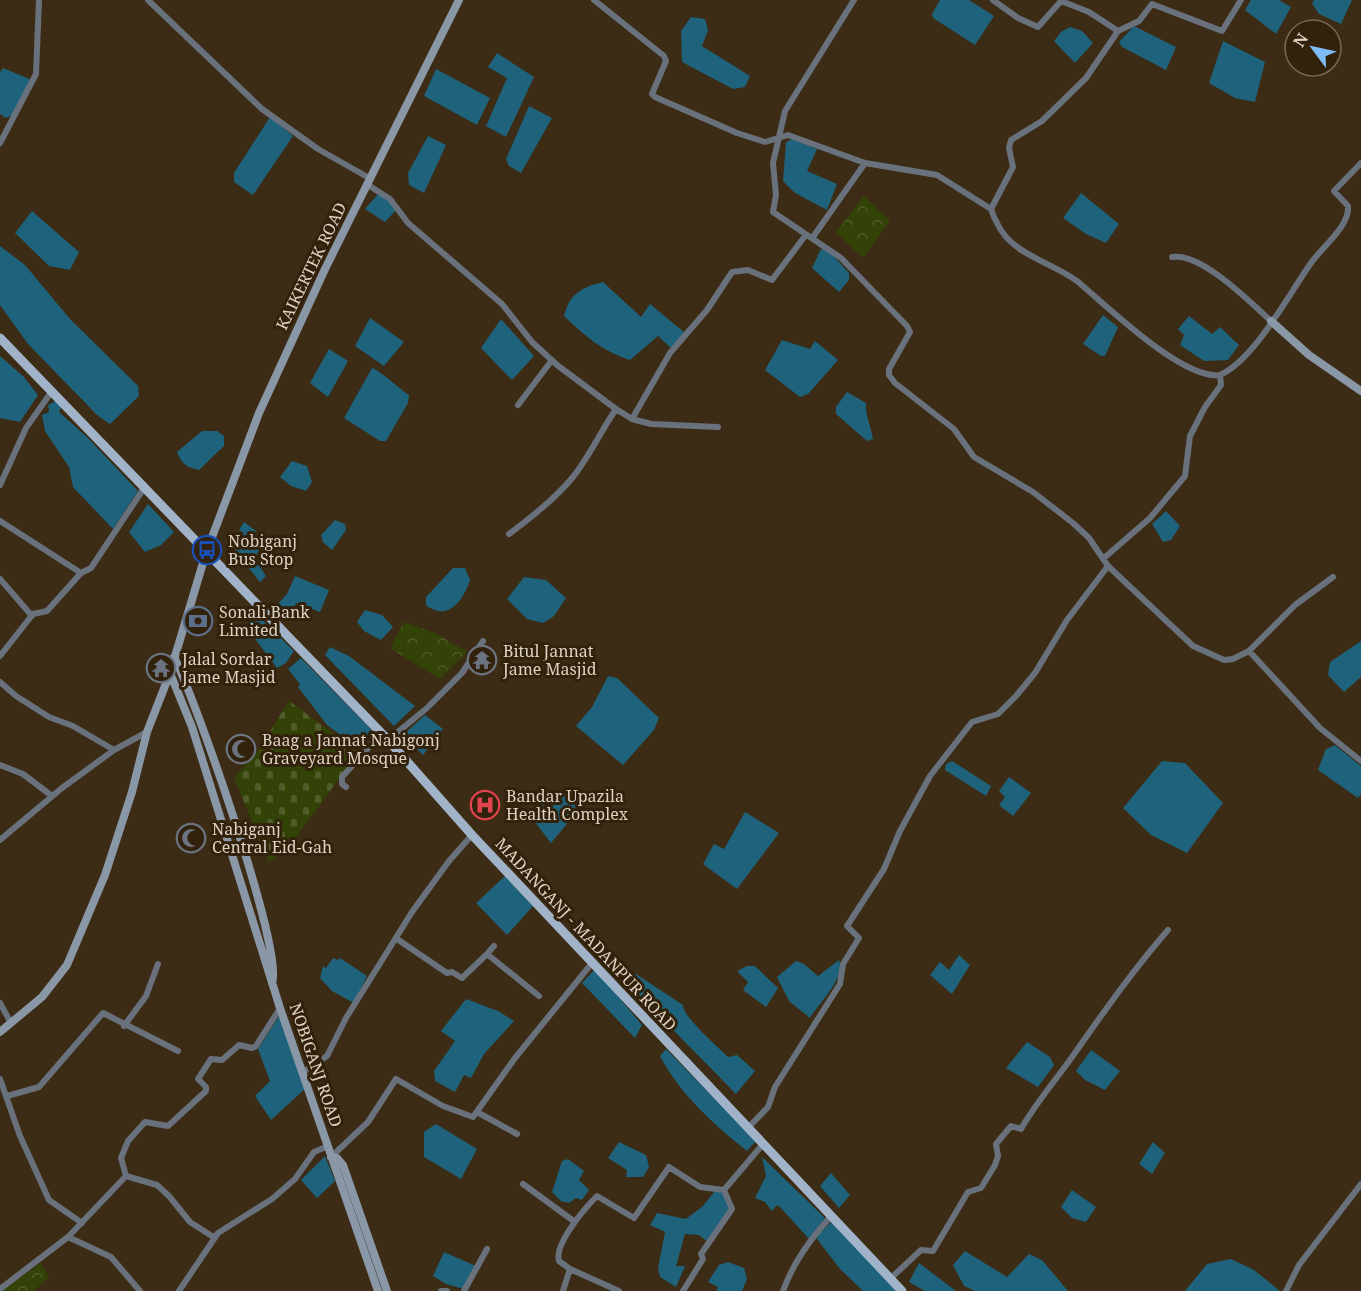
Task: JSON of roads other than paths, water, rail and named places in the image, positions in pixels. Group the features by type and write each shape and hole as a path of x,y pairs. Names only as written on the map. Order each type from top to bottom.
{"main road":[{"name":"KAIKERTEK ROAD","path":"0,1032 42,997 67,965 105,874 132,792 147,732 170,673 206,553 279,365 459,0"},
{"path":"1271,321 1309,355 1361,391"},
{"name":"MADANGANJ - MADANPUR ROAD","path":"0,338 385,737 590,966 902,1291"},
{"name":"NOBIGANJ ROAD","path":"174,657 192,693 261,910 274,961 275,974 272,983"},
{"name":"NOBIGANJ ROAD","path":"170,673 192,727 280,1008 378,1291"},
{"name":"NOBIGANJ ROAD","path":"331,1157 343,1165 387,1291"}],"street":[{"path":"0,143 36,74 39,0"},
{"path":"148,0 262,110 370,182 390,199 408,223 502,304 532,342 616,409 632,419 670,426 718,427"},
{"path":"594,0 664,56 666,61 652,94 655,97 737,133 765,142 777,141 788,135 865,163 937,175 991,209 1010,242 1076,281 1154,346 1203,373 1221,375 1234,367 1257,342 1349,213 1348,206 1334,191 1361,163"},
{"path":"854,0 785,111 773,163 776,195 772,212 841,258 907,326 910,332 889,369 889,375 895,383 954,429 974,457 1033,492 1073,523 1104,558 1108,566 1193,646 1224,660 1233,659 1249,651 1295,606 1333,577"},
{"path":"993,0 1018,18 1038,27 1061,1 1089,12 1118,31"},
{"path":"991,209 1013,167 1009,148 1011,140 1042,121 1086,78 1118,31 1139,21 1152,4 1221,31 1241,0"},
{"path":"632,419 670,353 707,310 732,272 748,270 772,280 865,163"},
{"path":"1172,257 1185,256 1242,292 1271,321"},
{"path":"518,405 552,360"},
{"path":"1104,558 1156,512 1185,476 1190,436 1205,407 1221,385 1221,375"},
{"path":"0,484 26,428 52,391"},
{"path":"510,534 532,520 545,502 572,478 616,409"},
{"path":"0,656 32,616 47,611 81,573 90,570 144,488"},
{"path":"0,521 81,573"},
{"path":"748,1128 768,1107 775,1087 840,984 843,964 859,938 847,926 884,869 900,831 930,776 972,722 998,714 1016,696 1035,673 1067,620 1108,566"},
{"path":"0,579 32,616"},
{"path":"346,786 342,784 342,777 385,737 427,708 462,673 483,641"},
{"path":"1249,651 1320,728 1361,761"},
{"path":"0,682 49,717 73,726 114,750"},
{"path":"0,840 52,796 114,750 147,732"},
{"path":"0,765 23,774 52,796"},
{"path":"303,1072 327,1056 346,1018 412,912 442,869 472,835"},
{"path":"891,1279 921,1250 933,1251 968,1192 981,1188 995,1165 998,1156 996,1144 1011,1126 1021,1129 1035,1103 1060,1073 1135,968 1168,930"},
{"path":"397,939 447,973 452,972 462,978 494,946"},
{"path":"486,954 539,996"},
{"path":"124,1026 146,996 158,964"},
{"path":"331,1157 368,1122 396,1079 470,1118 477,1112 515,1058 590,966"},
{"path":"0,1003 11,1023"},
{"path":"126,1176 122,1155 128,1141 143,1124 147,1122 168,1126 174,1122 206,1091 206,1087 198,1078 211,1059 222,1060 239,1044 252,1048 256,1046 280,1008"},
{"path":"7,1096 39,1087 103,1013 124,1026 178,1051"},
{"path":"0,1079 20,1136 49,1200 82,1223"},
{"path":"477,1112 517,1134"},
{"path":"724,1190 763,1144"},
{"path":"179,1291 218,1233 272,1199 294,1179 314,1152 328,1146"},
{"path":"619,1291 570,1269 557,1258 585,1207 598,1196 634,1218 669,1167 700,1187 724,1190"},
{"path":"0,1289 68,1238 126,1176"},
{"path":"126,1176 157,1185 190,1222 215,1238"},
{"path":"523,1184 575,1222"},
{"path":"1286,1291 1299,1265 1361,1184"},
{"path":"683,1291 703,1259 701,1254 732,1208 724,1190"},
{"path":"783,1291 791,1268 831,1216"},
{"path":"68,1238 111,1257 140,1291"},
{"path":"464,1291 487,1249"},
{"path":"563,1291 570,1269"},
{"path":"441,1291 447,1291"}],"water":[{"path":"940,0 969,0 994,16 975,45 933,18 932,14"},
{"path":"1251,0 1279,0 1291,7 1276,34 1245,10"},
{"path":"1314,0 1352,0 1343,20 1328,18 1319,14 1312,3"},
{"path":"691,17 705,19 708,30 702,46 750,76 745,87 733,89 682,62 681,31"},
{"path":"1134,26 1176,47 1166,70 1122,47 1119,42"},
{"path":"1070,27 1082,31 1093,43 1075,63 1054,41 1061,32"},
{"path":"1223,41 1265,62 1255,102 1235,98 1209,83"},
{"path":"497,53 534,77 506,137 486,126 507,78 488,67"},
{"path":"3,68 32,80 16,113 6,118 0,114 0,72"},
{"path":"436,69 490,98 477,125 424,96"},
{"path":"529,106 552,118 521,173 509,166 506,159"},
{"path":"270,117 293,136 253,195 234,182 234,173"},
{"path":"428,136 446,145 424,193 409,185 408,173"},
{"path":"792,139 817,149 807,171 837,184 827,210 795,193 783,181 786,142"},
{"path":"379,193 388,198 396,210 385,222 365,209"},
{"path":"1081,193 1119,224 1106,243 1086,234 1063,218"},
{"path":"32,211 79,252 70,270 49,266 15,233"},
{"path":"0,246 25,265 70,319 138,386 139,396 110,424 97,415 28,344 0,305"},
{"path":"821,249 828,250 849,273 849,280 839,292 812,268"},
{"path":"603,282 641,317 650,304 685,333 672,349 658,336 630,360 602,347 564,316 573,297 589,286"},
{"path":"1103,315 1118,327 1105,356 1101,356 1083,344"},
{"path":"1189,316 1212,334 1220,327 1239,345 1228,360 1204,361 1180,345 1184,335 1178,329"},
{"path":"370,318 404,342 384,366 355,346"},
{"path":"501,319 534,356 512,380 481,348"},
{"path":"782,340 810,349 815,341 838,360 808,394 800,397 765,370"},
{"path":"329,349 348,361 328,397 310,383"},
{"path":"0,356 23,376 38,395 20,422 0,418"},
{"path":"372,368 409,395 408,403 386,441 380,441 344,418"},
{"path":"847,392 866,403 873,439 867,441 836,414 836,407"},
{"path":"55,401 62,406 59,412 87,437 138,491 113,529 73,487 69,467 45,431 42,415 49,412 48,405"},
{"path":"202,431 217,431 224,436 224,446 199,470 185,464 177,452"},
{"path":"292,461 307,466 312,482 306,491 291,486 280,477"},
{"path":"148,504 174,532 161,545 145,552 129,532"},
{"path":"1166,511 1180,526 1171,540 1163,542 1152,524"},
{"path":"335,520 345,524 346,530 332,550 323,542 321,535"},
{"path":"244,522 256,531 254,537 263,544 254,558 266,576 260,582 234,550 244,533 239,530"},
{"path":"453,568 465,568 470,580 464,594 448,610 434,610 426,605 426,597"},
{"path":"295,576 329,590 320,612 296,603 289,618 275,607 287,594"},
{"path":"524,577 546,580 566,598 554,616 543,623 527,619 507,599"},
{"path":"365,610 382,615 393,627 381,640 364,631 357,622"},
{"path":"256,614 294,651 286,663 277,668 246,627"},
{"path":"1361,641 1361,677 1344,692 1328,675 1330,662"},
{"path":"330,647 349,656 415,706 394,726 325,655"},
{"path":"301,658 371,729 361,750 327,725 298,687 300,684 288,669"},
{"path":"608,676 617,678 659,718 654,730 623,765 576,726 592,707"},
{"path":"425,715 443,729 423,755 403,735"},
{"path":"1335,745 1361,766 1361,794 1358,798 1318,770 1326,749"},
{"path":"952,761 991,786 986,796 945,770 946,764"},
{"path":"1162,761 1185,763 1223,803 1187,853 1151,835 1123,808"},
{"path":"1009,777 1031,793 1013,816 999,805 1005,797 999,791"},
{"path":"569,787 585,802 551,843 531,817 548,799 560,796"},
{"path":"745,812 779,833 737,889 703,864 714,844 724,849"},
{"path":"505,876 533,906 507,935 476,903"},
{"path":"959,955 970,965 952,994 930,975 940,962 949,970"},
{"path":"333,958 338,960 340,958 367,976 354,1003 332,991 320,978 323,966 326,968"},
{"path":"839,960 839,975 810,1018 789,1001 777,977 796,961 804,964 818,976"},
{"path":"747,966 755,966 778,988 766,1007 743,990 748,982 737,971"},
{"path":"595,969 642,1025 635,1038 582,983"},
{"path":"636,974 683,1005 695,1024 728,1057 737,1055 755,1071 736,1094 627,983"},
{"path":"466,999 498,1011 514,1021 484,1054 471,1078 464,1075 455,1092 435,1081 434,1071 455,1041 441,1031"},
{"path":"281,1013 306,1088 271,1120 255,1096 270,1081 258,1049"},
{"path":"1027,1042 1050,1057 1054,1065 1038,1087 1006,1068"},
{"path":"666,1049 756,1141 747,1151 710,1120 677,1083 660,1056"},
{"path":"1091,1050 1120,1071 1105,1090 1085,1080 1076,1071"},
{"path":"436,1124 477,1149 461,1179 424,1157 424,1132"},
{"path":"619,1142 646,1155 649,1167 643,1177 626,1177 627,1170 608,1158"},
{"path":"1153,1142 1165,1153 1152,1174 1139,1164"},
{"path":"325,1156 335,1181 317,1198 301,1180"},
{"path":"762,1157 825,1218 809,1239 780,1207 777,1205 772,1211 765,1202 755,1198 766,1176"},
{"path":"568,1159 584,1171 579,1180 589,1190 582,1200 576,1198 569,1203 561,1201 552,1192 562,1161"},
{"path":"831,1173 850,1195 839,1208 820,1186"},
{"path":"1072,1190 1096,1207 1086,1222 1072,1218 1061,1207"},
{"path":"714,1192 724,1192 732,1208 708,1242 699,1235 685,1234 676,1266 685,1266 676,1287 660,1277 658,1268 665,1232 650,1225 657,1213 686,1219 703,1206"},
{"path":"831,1222 837,1225 896,1291 863,1291 840,1269 817,1239"},
{"path":"965,1251 1007,1277 1029,1254 1042,1260 1068,1291 975,1291 964,1286 953,1265"},
{"path":"444,1252 476,1266 464,1289 446,1284 433,1276"},
{"path":"1231,1259 1254,1270 1280,1291 1185,1291 1207,1264"},
{"path":"728,1262 744,1268 747,1279 742,1291 716,1291 718,1287 708,1282 719,1265"},
{"path":"919,1263 956,1291 925,1291 909,1282"}],"place":[{"name":"Nobiganj Bus Stop","path":"207,550"},
{"name":"Sonali Bank Limited","path":"198,621"},
{"name":"Bitul Jannat Jame Masjid","path":"482,660"},
{"name":"Jalal Sordar Jame Masjid","path":"161,668"},
{"name":"Baag a Jannat Nabigonj Graveyard Mosque","path":"241,749"},
{"name":"Bandar Upazila Health Complex","path":"485,805"},
{"name":"Nabiganj Central Eid-Gah","path":"191,838"}]}
